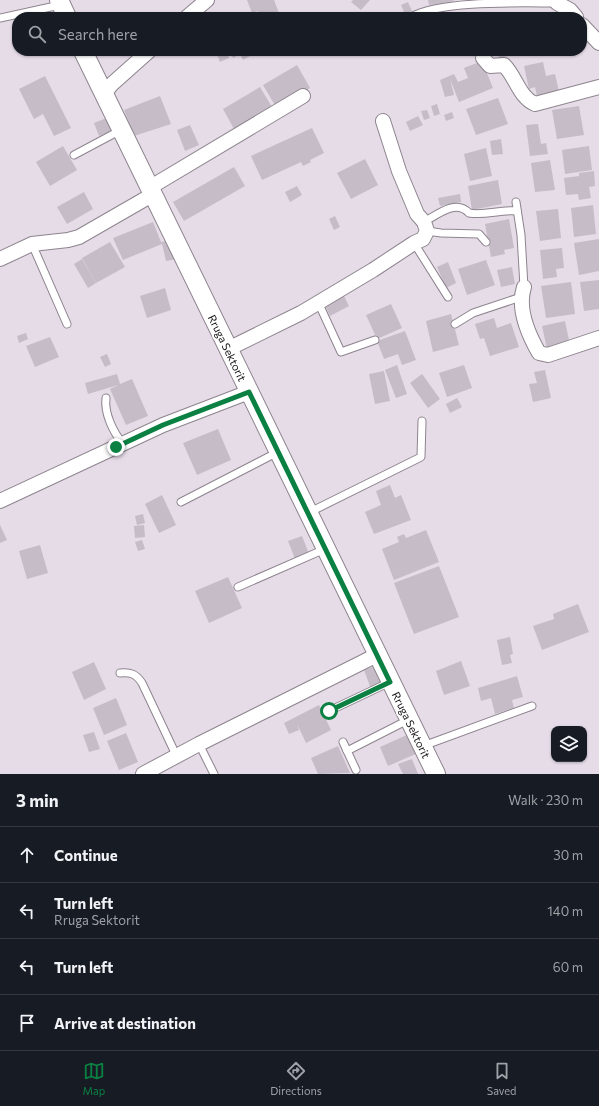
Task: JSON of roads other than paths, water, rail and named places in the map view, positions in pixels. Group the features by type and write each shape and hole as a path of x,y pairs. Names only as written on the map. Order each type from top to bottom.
{"street":[{"path":"193,12 207,0"},
{"path":"557,3 572,12"},
{"path":"587,30 599,43"},
{"name":"Rruga Sektorit","path":"85,56 408,720 436,774"},
{"path":"104,94 112,84 143,56"},
{"path":"483,58 490,66 504,65 511,72 519,89 528,101 535,104 599,87"},
{"path":"0,259 32,244 68,240 79,237 303,96"},
{"path":"228,349 301,313 373,270 414,243 423,239 426,226 417,214 399,171 383,121"},
{"path":"522,292 526,324 539,353 548,355 599,338"},
{"path":"0,501 163,425 249,392"},
{"path":"144,774 178,757 199,744 377,654"}],"lane":[{"path":"423,12 451,7 492,3 557,3"},
{"path":"34,12 62,7"},
{"path":"0,18 12,16"},
{"path":"74,155 121,130"},
{"path":"455,324 473,312 522,292 523,265 516,202"},
{"path":"486,242 479,234 441,233 426,226 441,212 459,206 464,208 469,214 517,211"},
{"path":"414,243 448,297"},
{"path":"32,244 67,324"},
{"path":"318,302 341,352 375,340"},
{"path":"106,398 107,412 118,438 123,444"},
{"path":"308,513 420,457 422,421"},
{"path":"181,502 278,452"},
{"path":"238,587 325,549"},
{"path":"120,673 129,672 136,676 142,683 178,757"},
{"path":"329,711 390,682"},
{"path":"422,747 532,706"},
{"path":"347,751 408,720"},
{"path":"343,742 356,770"},
{"path":"199,744 214,774"}]}
